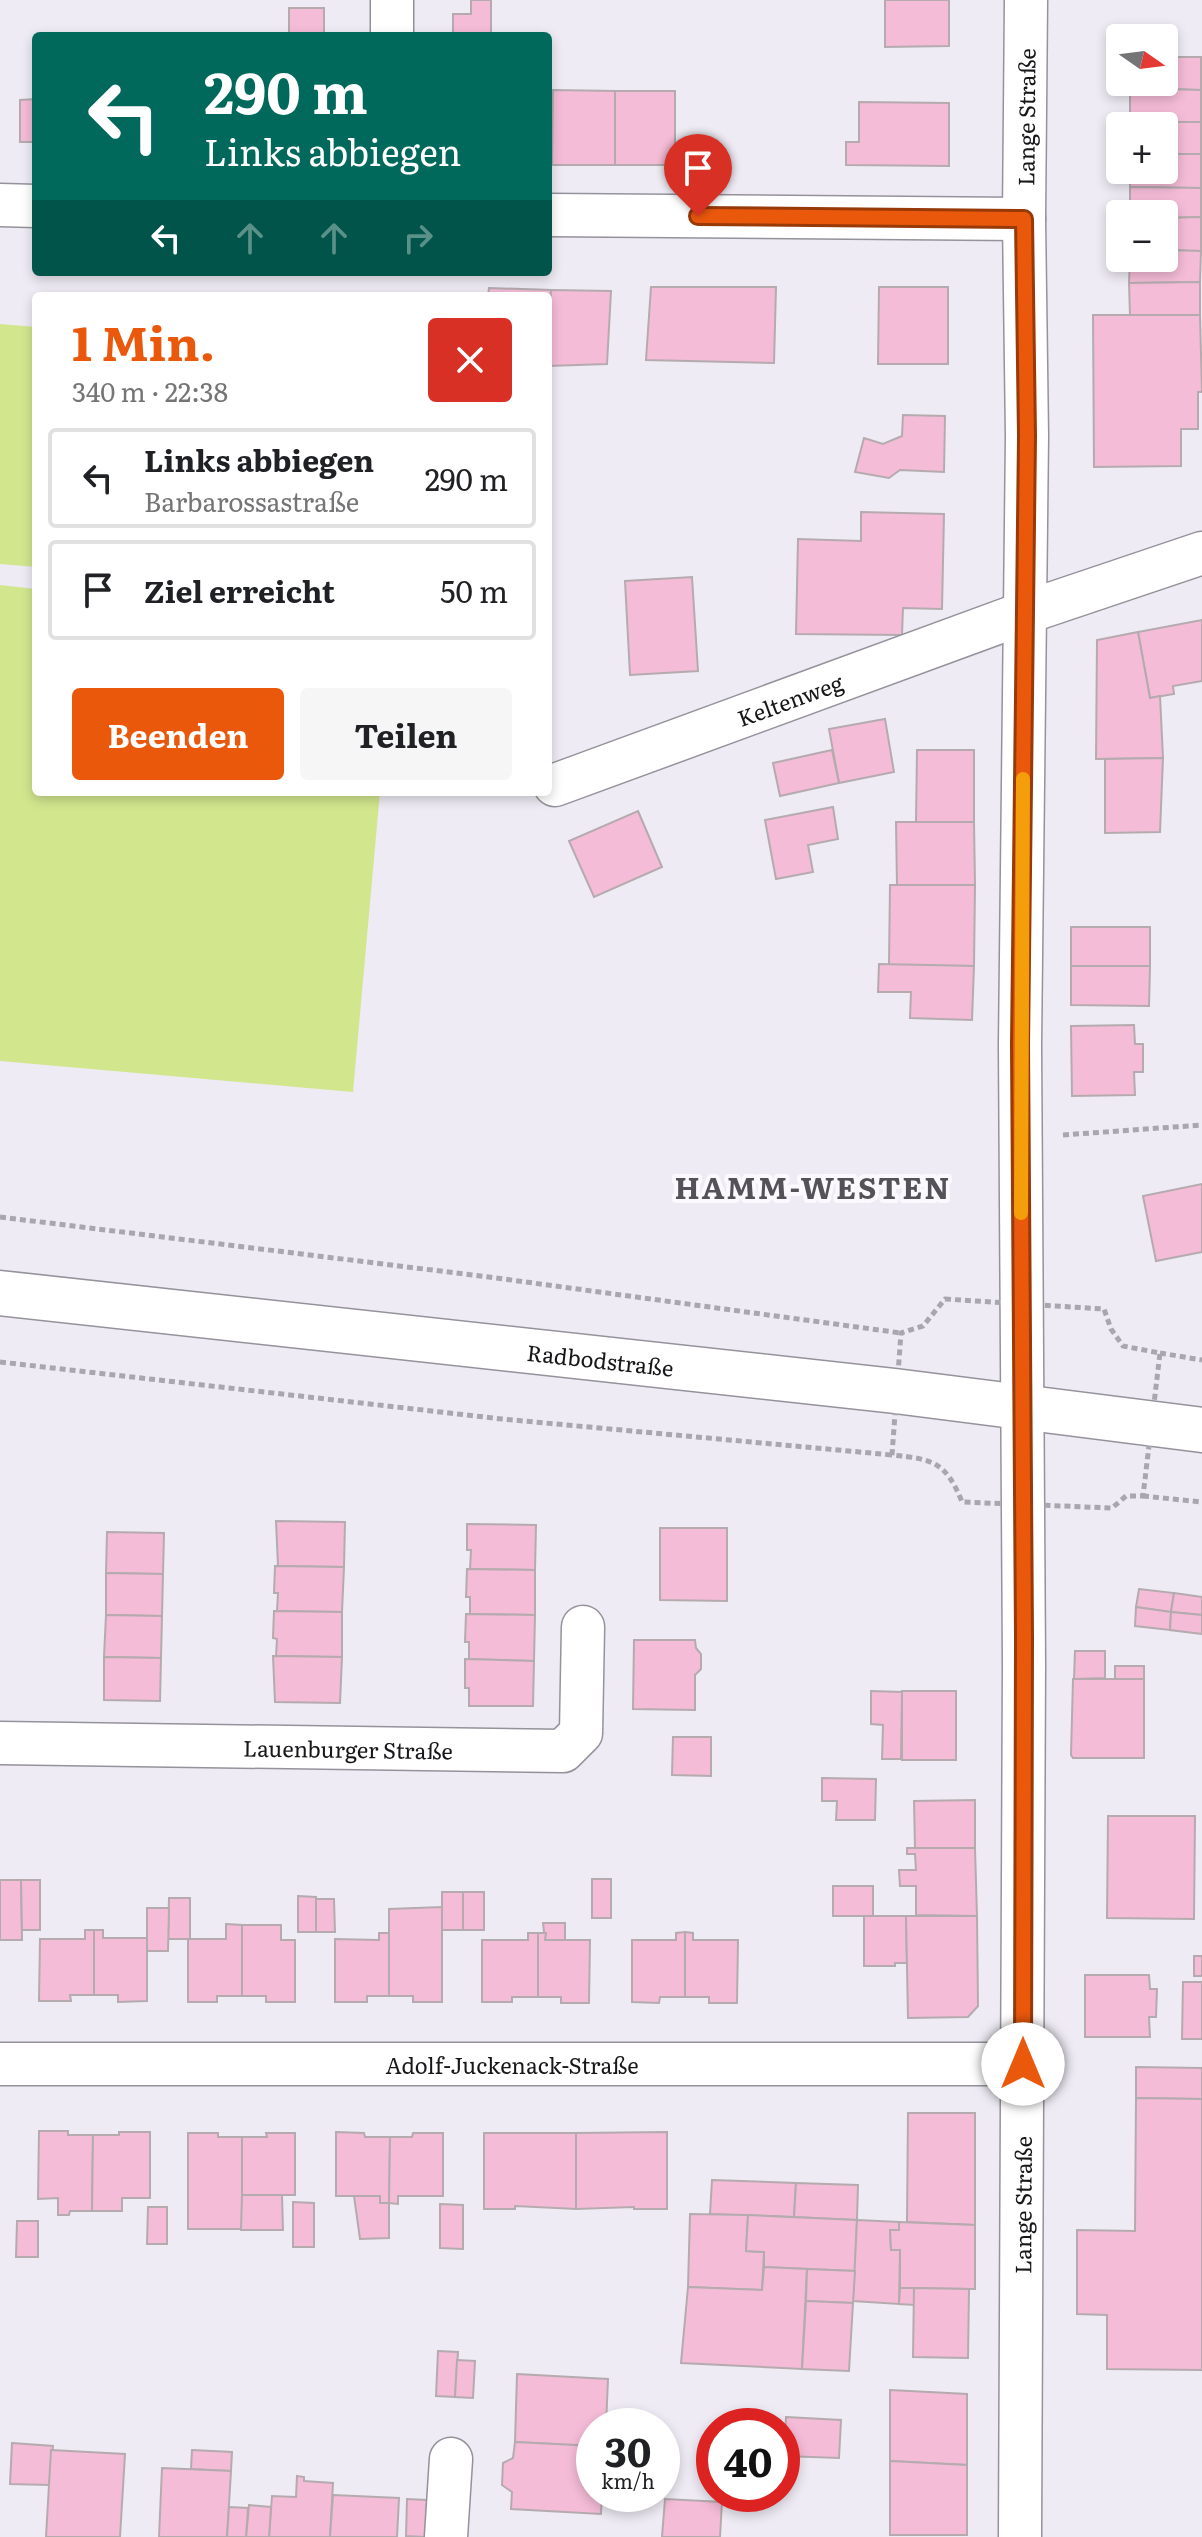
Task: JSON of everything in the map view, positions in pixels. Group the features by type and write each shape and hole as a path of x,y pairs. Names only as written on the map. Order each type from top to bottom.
{"main road":[{"name":"Radbodstraße","path":"0,1293 515,1348 1202,1430"}],"street":[{"path":"392,0 392,32"},
{"name":"Lange Straße","path":"1020,2537 1026,0"},
{"path":"0,205 32,206"},
{"path":"552,215 1024,219"},
{"name":"Keltenweg","path":"555,785 1024,613 1202,553"},
{"name":"Lauenburger Straße","path":"0,1743 563,1751 581,1733 583,1627"},
{"name":"Adolf-Juckenack-Straße","path":"0,2064 1023,2064"},
{"path":"446,2537 451,2459"}],"path":[{"path":"1021,1138 1202,1125"},
{"path":"0,1217 489,1277 901,1333"},
{"path":"1160,1353 1202,1360"},
{"path":"0,1362 502,1419 892,1455"},
{"path":"1143,1496 1202,1502"}],"green space":[{"path":"0,324 32,327 32,567 0,564"},
{"path":"0,585 32,589 32,796 380,796 353,1092 0,1061"}],"building":[{"path":"471,0 491,0 491,32 453,32 453,14 471,14"},
{"path":"885,0 949,0 949,46 885,47"},
{"path":"289,8 324,8 324,32 289,32"},
{"path":"1178,57 1201,57 1201,90 1178,89"},
{"path":"1178,89 1201,90 1201,122 1178,122 1178,112 1130,112 1130,96 1178,96"},
{"path":"553,90 615,91 615,165 552,165"},
{"path":"615,91 675,91 675,165 615,165"},
{"path":"32,99 32,142 20,142 20,100"},
{"path":"859,102 949,103 949,166 846,165 846,142 859,142"},
{"path":"1178,122 1201,122 1201,154 1178,154"},
{"path":"1178,154 1201,154 1201,188 1130,187 1130,184 1178,184"},
{"path":"1130,187 1201,188 1201,217 1178,218 1178,200 1130,200"},
{"path":"1201,217 1201,251 1178,250 1178,218"},
{"path":"1178,250 1201,251 1200,282 1129,283 1129,272 1178,272"},
{"path":"1200,282 1200,315 1130,315 1129,283"},
{"path":"651,287 776,287 774,363 646,360"},
{"path":"879,287 948,287 948,364 878,364"},
{"path":"489,288 551,290 551,292 488,292"},
{"path":"611,291 607,364 552,366 551,292"},
{"path":"1093,315 1200,315 1202,392 1198,392 1198,429 1181,429 1181,466 1094,467"},
{"path":"903,415 945,416 944,472 900,470 889,478 855,472 864,438 883,444 902,436"},
{"path":"861,512 944,514 942,609 903,608 902,635 796,634 798,539 861,541"},
{"path":"692,577 698,671 630,675 625,581"},
{"path":"1202,620 1202,681 1173,686 1174,694 1150,698 1138,632"},
{"path":"1138,632 1150,698 1160,696 1163,758 1096,759 1097,640"},
{"path":"885,719 894,772 839,783 829,729"},
{"path":"832,750 839,783 780,796 773,763"},
{"path":"917,750 974,750 974,822 916,822"},
{"path":"1163,758 1160,832 1105,833 1105,759"},
{"path":"833,807 838,839 808,845 813,872 776,879 765,820"},
{"path":"638,811 662,867 594,897 569,841"},
{"path":"896,822 974,822 975,885 897,886"},
{"path":"890,885 975,885 974,966 889,965"},
{"path":"1071,927 1150,927 1150,966 1071,966"},
{"path":"879,964 974,966 972,1020 910,1018 911,992 878,992"},
{"path":"1071,966 1150,966 1149,1006 1071,1005"},
{"path":"1134,1025 1135,1044 1143,1044 1143,1072 1134,1072 1135,1095 1072,1096 1071,1026"},
{"path":"1202,1184 1202,1252 1156,1261 1143,1196"},
{"path":"276,1521 345,1522 344,1567 278,1566"},
{"path":"467,1524 536,1525 535,1570 470,1569"},
{"path":"660,1528 727,1528 727,1601 660,1600"},
{"path":"107,1532 164,1533 163,1574 106,1573"},
{"path":"275,1566 344,1567 342,1612 277,1611"},
{"path":"467,1569 535,1570 535,1615 470,1614 470,1597 466,1597"},
{"path":"106,1573 163,1574 162,1616 106,1615"},
{"path":"1139,1589 1174,1593 1171,1612 1136,1607"},
{"path":"1174,1593 1202,1597 1202,1615 1171,1612"},
{"path":"1136,1607 1171,1612 1170,1630 1135,1626"},
{"path":"274,1611 342,1612 342,1657 276,1656"},
{"path":"1171,1612 1202,1615 1202,1634 1170,1630"},
{"path":"466,1614 535,1615 534,1661 469,1659 469,1642 465,1642"},
{"path":"106,1615 162,1616 161,1658 104,1657"},
{"path":"634,1640 695,1640 701,1654 701,1669 695,1675 695,1710 633,1709"},
{"path":"1075,1651 1105,1651 1105,1678 1074,1679"},
{"path":"273,1656 342,1657 340,1703 275,1702"},
{"path":"104,1657 161,1658 160,1701 104,1700"},
{"path":"465,1659 534,1661 533,1706 469,1706 469,1688 465,1688"},
{"path":"1115,1666 1144,1666 1144,1679 1115,1679"},
{"path":"1073,1679 1144,1679 1144,1758 1073,1758"},
{"path":"871,1691 902,1692 901,1759 882,1759 883,1725 871,1724"},
{"path":"902,1691 956,1691 956,1760 902,1760"},
{"path":"673,1737 711,1737 711,1776 672,1775"},
{"path":"822,1778 876,1779 875,1820 836,1820 837,1801 822,1801"},
{"path":"975,1800 975,1848 915,1848 914,1801"},
{"path":"1108,1816 1195,1816 1194,1919 1107,1918"},
{"path":"907,1848 975,1848 977,1916 916,1915 916,1886 900,1886 899,1870 916,1870 915,1854 907,1854"},
{"path":"592,1879 611,1879 611,1918 592,1918"},
{"path":"0,1880 21,1880 22,1940 0,1940"},
{"path":"21,1880 40,1880 40,1930 22,1930"},
{"path":"833,1886 873,1886 873,1916 833,1916"},
{"path":"442,1892 463,1892 463,1930 442,1930"},
{"path":"463,1892 484,1892 484,1930 463,1930"},
{"path":"298,1896 316,1897 316,1932 298,1932"},
{"path":"169,1898 190,1898 190,1939 168,1939"},
{"path":"316,1899 334,1899 335,1932 316,1932"},
{"path":"442,1907 442,2002 413,2002 413,1996 389,1996 389,1909"},
{"path":"147,1908 169,1908 168,1951 147,1951"},
{"path":"864,1916 906,1916 907,1963 864,1966"},
{"path":"906,1916 977,1916 978,2006 968,2017 908,2018"},
{"path":"543,1923 565,1923 565,1941 545,1940"},
{"path":"226,1924 242,1925 242,1996 217,1996 217,2002 188,2002 188,1939 226,1939"},
{"path":"242,1925 281,1925 281,1940 295,1940 295,2002 266,2002 266,1996 242,1996"},
{"path":"85,1930 94,1930 94,1995 70,1995 71,2001 39,2001 40,1939 85,1939"},
{"path":"94,1930 103,1930 103,1938 147,1938 147,2001 118,2002 118,1995 94,1995"},
{"path":"685,1932 693,1933 693,1940 738,1940 737,2003 709,2003 709,1997 685,1997"},
{"path":"685,1932 685,1997 660,1997 659,2003 632,2002 632,1940 676,1940 676,1933"},
{"path":"379,1933 389,1933 389,1996 367,1996 367,2002 335,2002 335,1939 379,1940"},
{"path":"528,1933 538,1933 538,1997 512,1997 512,2002 482,2002 482,1940 528,1940"},
{"path":"538,1933 546,1933 545,1940 590,1940 589,2003 561,2003 561,1997 538,1997"},
{"path":"1194,1956 1202,1956 1202,1976 1194,1976"},
{"path":"1085,1975 1149,1975 1150,1989 1157,1989 1156,2017 1149,2017 1150,2037 1085,2037"},
{"path":"1183,1982 1202,1982 1202,2039 1182,2039"},
{"path":"1136,2067 1202,2068 1202,2099 1136,2098"},
{"path":"1136,2098 1202,2099 1202,2370 1107,2369 1107,2315 1077,2314 1077,2230 1135,2231"},
{"path":"908,2113 975,2113 975,2225 907,2222"},
{"path":"39,2131 93,2135 92,2211 70,2211 69,2215 58,2215 58,2198 38,2199"},
{"path":"119,2132 150,2132 150,2198 122,2198 122,2211 92,2211 93,2135 119,2135"},
{"path":"336,2132 390,2137 389,2203 380,2203 380,2196 336,2196"},
{"path":"667,2132 667,2209 576,2209 576,2133"},
{"path":"188,2133 242,2137 242,2229 188,2229"},
{"path":"266,2133 295,2133 295,2195 242,2195 242,2137 267,2137"},
{"path":"413,2133 443,2133 443,2196 398,2196 398,2204 389,2203 390,2137 412,2137"},
{"path":"484,2133 576,2133 576,2209 515,2206 515,2209 484,2209"},
{"path":"712,2180 796,2183 794,2217 710,2214"},
{"path":"796,2183 858,2185 857,2220 794,2217"},
{"path":"242,2195 282,2195 283,2230 241,2230"},
{"path":"354,2196 380,2196 380,2203 389,2203 389,2238 360,2239"},
{"path":"293,2202 314,2203 314,2247 293,2247"},
{"path":"440,2204 463,2205 463,2249 440,2248"},
{"path":"148,2207 167,2207 167,2244 147,2244"},
{"path":"690,2214 748,2215 746,2251 764,2252 762,2290 688,2287"},
{"path":"748,2215 857,2220 855,2271 764,2267 764,2252 746,2251"},
{"path":"857,2220 899,2222 899,2230 890,2230 891,2250 900,2250 899,2304 853,2301"},
{"path":"17,2221 38,2221 38,2257 16,2257"},
{"path":"899,2222 975,2225 975,2289 900,2288 900,2250 891,2250 890,2230 899,2230"},
{"path":"764,2267 807,2269 802,2369 681,2363 688,2287 762,2290"},
{"path":"807,2269 855,2271 853,2303 806,2301"},
{"path":"900,2288 914,2288 914,2305 899,2304"},
{"path":"914,2288 969,2289 968,2358 913,2357"},
{"path":"806,2301 853,2303 849,2371 802,2369"},
{"path":"438,2351 458,2352 455,2397 436,2396"},
{"path":"457,2360 475,2361 473,2398 455,2397"},
{"path":"517,2374 608,2379 607,2408 576,2408 576,2445 515,2442"},
{"path":"890,2390 967,2394 967,2465 890,2461"},
{"path":"800,2418 841,2420 839,2458 800,2457"},
{"path":"515,2442 576,2445 576,2512 601,2514 511,2509 512,2492 502,2485 503,2463 513,2458"},
{"path":"12,2443 53,2446 49,2485 10,2484"},
{"path":"51,2450 125,2454 120,2537 46,2537"},
{"path":"192,2450 232,2452 231,2471 191,2469"},
{"path":"890,2461 967,2465 967,2535 890,2535"},
{"path":"162,2468 231,2471 227,2537 159,2537"},
{"path":"297,2476 304,2477 304,2481 333,2483 330,2537 269,2537 272,2496 296,2497"},
{"path":"333,2495 399,2498 397,2537 330,2537"},
{"path":"407,2499 427,2500 425,2537 406,2536"},
{"path":"680,2500 696,2501 696,2512 721,2512 720,2537 662,2537 664,2512 680,2512"},
{"path":"249,2505 271,2507 269,2537 246,2537"},
{"path":"229,2507 248,2508 246,2537 227,2537"}],"slow traffic":[{"path":"1021,1213 1023,779"}],"district":[{"name":"HAMM-WESTEN","path":"813,1186"}],"route":[{"path":"698,216 1024,219 1027,436 1020,1045 1023,2064"}]}
